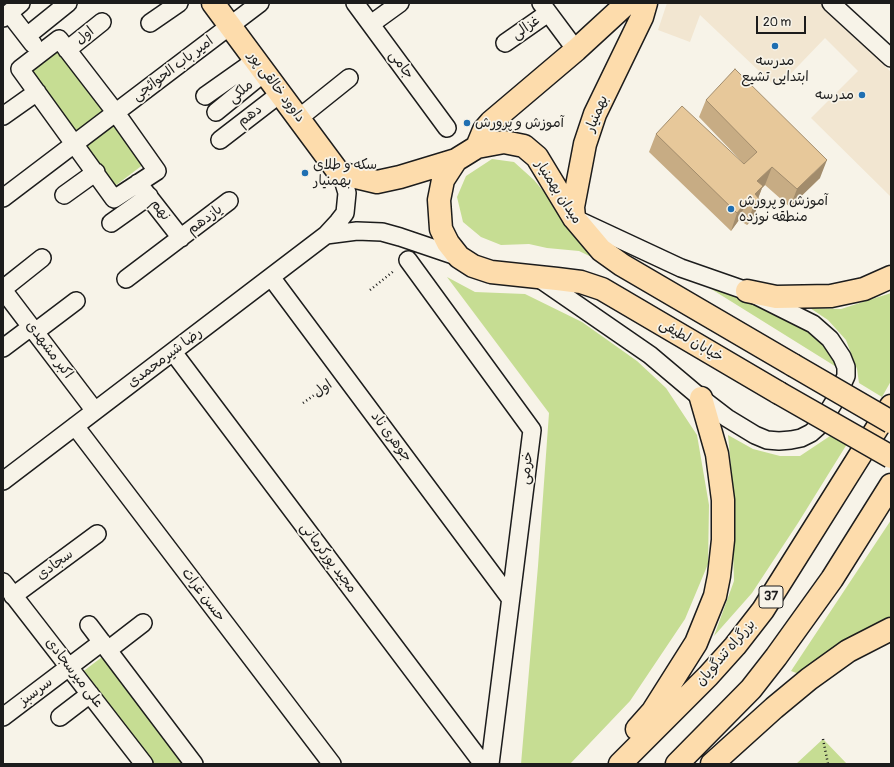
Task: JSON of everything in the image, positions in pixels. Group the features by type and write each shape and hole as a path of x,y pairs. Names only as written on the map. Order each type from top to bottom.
{"main road":[{"name":"داوود خالقی پور","path":"212,3 281,93 339,173"},
{"name":"بهمنیار","path":"477,147 484,130 491,122 576,50 633,6"},
{"name":"بهمنیار","path":"574,218 573,207 585,144 633,6"},
{"name":"میدان بهمنیار","path":"602,289 581,282 491,272 473,266 459,257 448,243 441,229 439,200 443,180 456,160 477,147 504,142 524,146 537,157 574,218 602,250 622,265 891,422"},
{"path":"339,173 377,182 400,177 456,160"},
{"path":"747,291 776,298 830,296 864,289 891,277"},
{"name":"خیابان لطیفی","path":"602,289 891,457"},
{"path":"605,764 653,711 676,677 696,643 715,596 723,540 723,500 717,454 701,398"},
{"name":"بزرگراه تندگویان","path":"620,764 712,671 735,646 763,610 891,406"},
{"path":"677,764 751,688 776,657 832,579 891,485"},
{"path":"712,764 774,708 809,679 848,651 891,629"}],"street":[{"path":"27,36 68,3"},
{"path":"150,23 179,3"},
{"name":"امیر باب الحوائجی","path":"75,144 260,3"},
{"name":"جامی","path":"355,3 447,128"},
{"path":"371,24 400,3"},
{"path":"832,3 891,58"},
{"path":"544,8 576,50"},
{"name":"غزالی","path":"504,42 544,8"},
{"path":"11,11 40,53"},
{"name":"اول","path":"67,50 102,22"},
{"path":"59,39 116,113 157,171 114,199 96,172 20,69 40,53 59,39"},
{"path":"205,96 260,66"},
{"name":"ملکی","path":"216,112 260,66"},
{"path":"299,118 349,78"},
{"path":"3,116 37,92"},
{"name":"دهم","path":"220,140 281,93"},
{"path":"3,198 75,144"},
{"path":"64,195 96,172"},
{"name":"رضا شیرمحمدی","path":"3,481 326,235 345,213 347,193 339,173"},
{"name":"نهم","path":"138,183 181,238"},
{"path":"111,223 149,196"},
{"name":"یازدهم","path":"181,238 229,202"},
{"path":"537,277 650,355 727,418 754,435 779,442 806,435 820,425 834,402 846,376 846,367 842,357 830,339 813,324 747,291 681,268 574,218"},
{"path":"326,235 357,231 382,232 459,257"},
{"path":"126,279 181,238"},
{"path":"3,289 42,258"},
{"name":"خرمی","path":"408,260 532,430 490,764"},
{"name":"جوهری ناد","path":"270,277 510,598"},
{"name":"اکبر مشهدی","path":"3,289 95,411"},
{"path":"3,348 76,301"},
{"name":"مجید پورکرمانی","path":"173,352 483,764"},
{"name":"حسن غرات","path":"75,426 332,764"},
{"name":"سجادی","path":"8,589 97,534"},
{"name":"علی میرسجادی","path":"8,589 144,764"},
{"name":"سرسبز","path":"3,718 69,668 143,623"},
{"path":"89,625 194,764"},
{"path":"60,717 90,694"}],"path":[{"path":"370,290 408,260"},
{"name":"اول","path":"303,403 344,374"},
{"path":"823,738 828,764"}],"shaded area":[{"path":"667,3 820,3 891,72 891,197 811,118 858,71 825,38 777,88 700,15 690,42 658,30"}],"green space":[{"path":"58,49 144,164 115,186 32,70"},
{"path":"492,159 514,162 534,180 549,198 567,228 602,262 579,251 547,248 529,244 501,245 481,237 463,222 457,197 466,176"},
{"path":"447,277 475,292 525,294 582,322 637,361 666,388 697,435 709,505 708,564 685,619 630,701 570,764 521,764 538,566 549,413"},
{"path":"708,287 735,294 814,333 833,354 838,368"},
{"path":"891,293 891,381 882,397 859,383 857,369 846,340 828,320 810,308 841,309"},
{"path":"728,435 753,449 780,456 800,456 830,436 847,444 752,593 714,636 734,581 733,550 735,510"},
{"path":"891,520 891,620 799,674 791,671"},
{"path":"106,654 189,764 150,764 81,673"},
{"path":"823,739 847,764 796,764"}],"building":[{"path":"735,69 827,160 797,189 772,167 757,181 763,186 755,194 760,200 753,207 746,202 737,213 656,134 682,106 744,164 757,152 706,100"}],"place":[{"name":"مدرسه ابتدایی تشیع","path":"775,46"},
{"name":"مدرسه","path":"862,95"},
{"name":"آموزش و پرورش","path":"467,123"},
{"name":"سکه و طلای بهمنیار","path":"305,173"},
{"name":"آموزش و پرورش منطقه نوزده","path":"731,209"}]}
